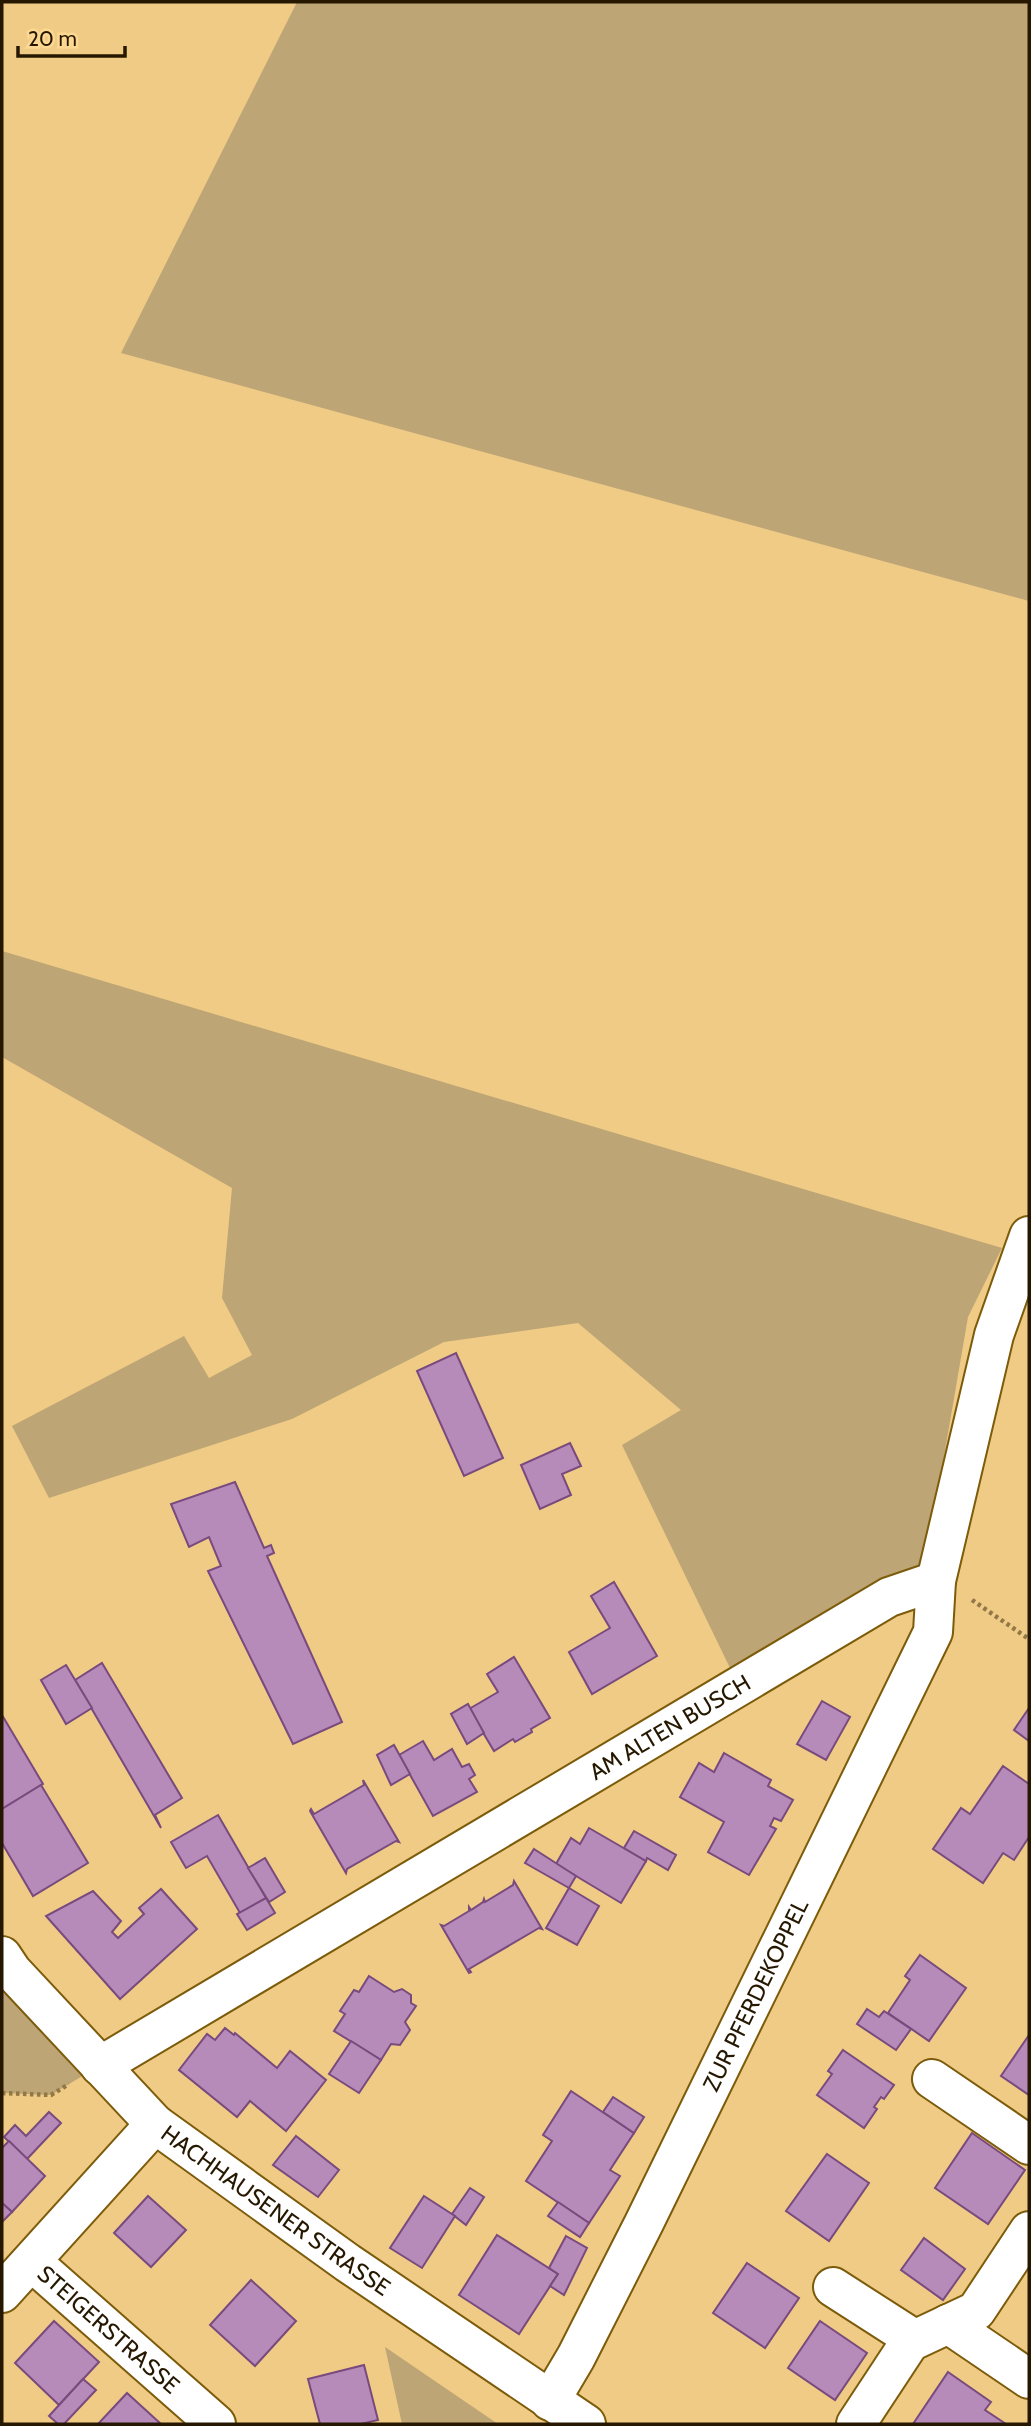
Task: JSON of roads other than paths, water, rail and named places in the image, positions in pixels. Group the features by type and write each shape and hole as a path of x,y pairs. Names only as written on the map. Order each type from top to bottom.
{"street":[{"path":"936,1581 994,1335 1029,1236"},
{"name":"AM ALTEN BUSCH","path":"100,2066 889,1597 936,1581"},
{"name":"ZUR PFERDEKOPPEL","path":"550,2400 576,2357 644,2223 933,1632 936,1581"},
{"name":"HACHHAUSENER STRASSE","path":"2,1956 12,1971 155,2124 348,2263 586,2424"},
{"path":"932,2079 1029,2144"},
{"name":"STEIGERSTRASSE","path":"2,2293 155,2124"},
{"path":"856,2424 910,2342 976,2311 1029,2231"},
{"name":"STEIGERSTRASSE","path":"32,2262 216,2424"},
{"path":"833,2287 1029,2379"}]}
